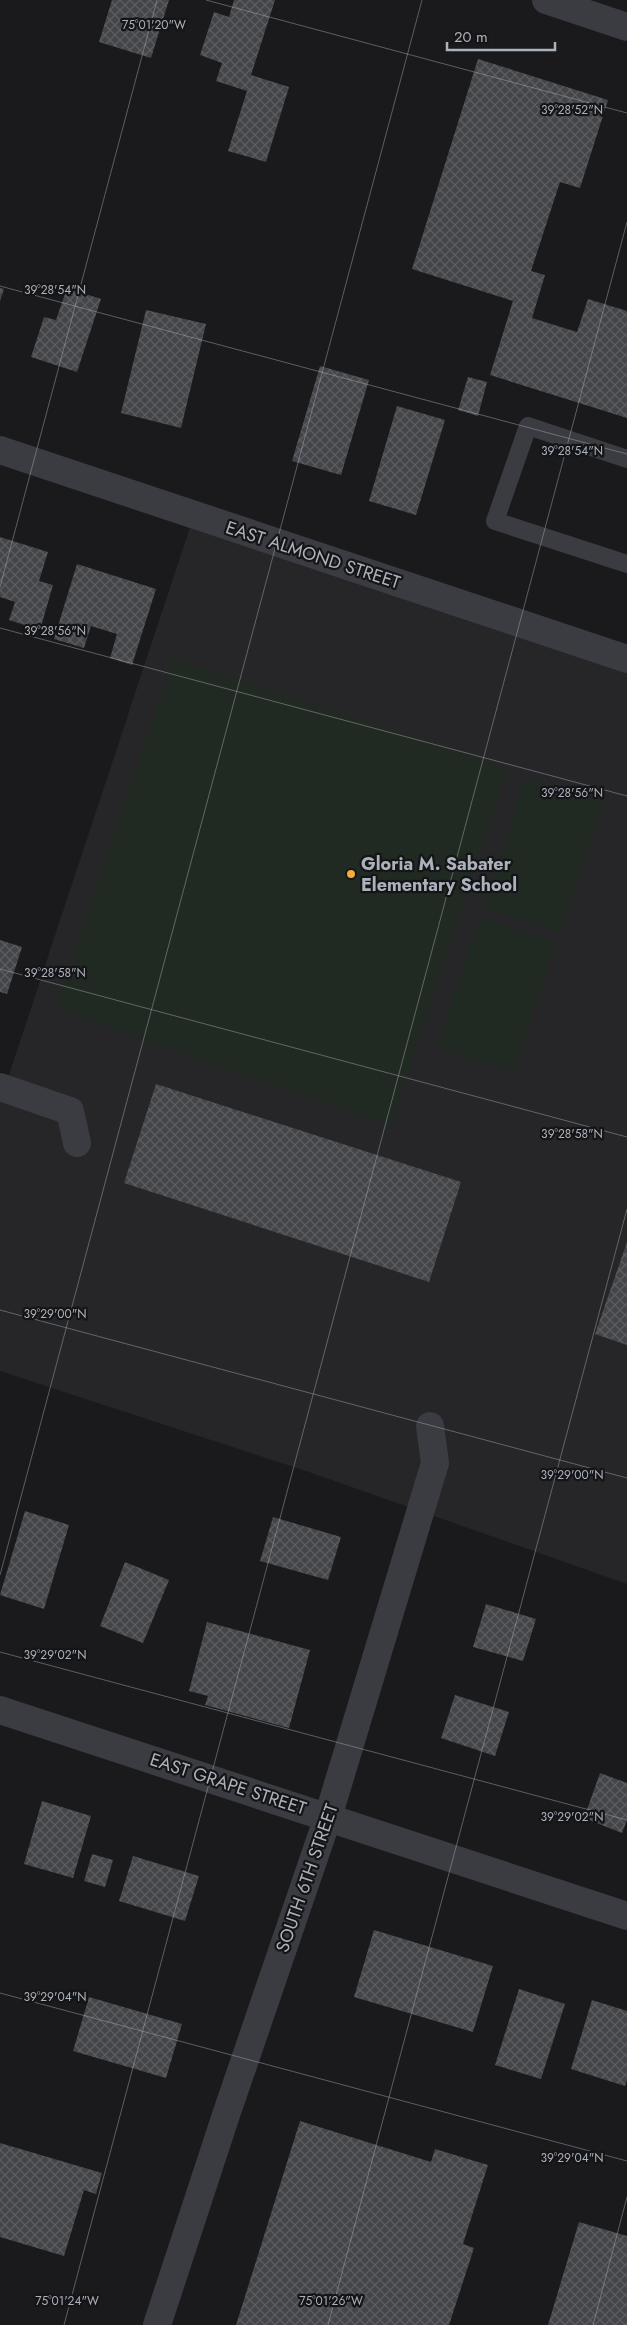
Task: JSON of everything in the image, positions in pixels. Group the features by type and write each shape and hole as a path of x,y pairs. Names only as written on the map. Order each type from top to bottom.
{"street":[{"path":"546,0 627,27"},
{"name":"EAST ALMOND STREET","path":"0,450 627,659"},
{"path":"0,1087 70,1111 77,1143"},
{"name":"SOUTH 6TH STREET","path":"157,2325 229,2106 328,1817 435,1463 430,1426"},
{"name":"EAST GRAPE STREET","path":"0,1710 627,1916"}],"lane":[{"path":"627,459 528,426 495,521 627,564"}],"shaded area":[{"name":"Gloria M. Sabater Elementary School","path":"194,515 627,659 627,1584 309,1472 0,1371 0,1102"},
{"path":"174,659 507,768 391,1126 54,1008"},
{"path":"525,778 603,803 560,933 483,908"},
{"path":"479,917 556,942 513,1072 436,1047"}],"building":[{"path":"112,0 169,0 151,58 99,42"},
{"path":"234,0 275,0 251,75 289,87 266,162 228,151 247,91 216,81 222,63 200,55 214,12 229,17"},
{"path":"478,59 608,100 580,188 560,182 531,271 545,275 532,318 577,332 588,299 627,311 627,418 490,375 513,301 412,269"},
{"path":"0,288 4,289 0,301"},
{"path":"67,288 101,299 77,372 31,357 44,317 56,320"},
{"path":"146,310 206,324 181,428 121,413"},
{"path":"320,366 369,380 341,475 292,461"},
{"path":"468,377 487,382 478,416 458,410"},
{"path":"397,406 445,420 416,515 369,501"},
{"path":"0,537 48,552 39,581 53,585 40,630 9,620 15,602 0,597"},
{"path":"77,564 156,589 132,665 110,658 117,634 91,626 84,648 54,639"},
{"path":"0,940 22,947 7,994 0,992"},
{"path":"156,1084 461,1182 429,1282 124,1183"},
{"path":"627,1242 627,1345 595,1334"},
{"path":"25,1511 69,1525 44,1609 0,1595"},
{"path":"273,1517 341,1537 328,1580 260,1561"},
{"path":"125,1562 169,1580 143,1643 100,1626"},
{"path":"486,1604 536,1619 523,1661 473,1647"},
{"path":"207,1622 310,1650 289,1728 205,1705 208,1696 189,1691"},
{"path":"455,1695 509,1712 495,1756 441,1738"},
{"path":"600,1773 627,1783 627,1820 622,1833 584,1818"},
{"path":"42,1801 91,1816 73,1878 24,1864"},
{"path":"92,1854 113,1860 105,1887 84,1881"},
{"path":"133,1856 199,1876 185,1921 119,1901"},
{"path":"374,1930 493,1966 473,2032 354,1997"},
{"path":"519,1989 565,2004 541,2079 495,2065"},
{"path":"89,1997 182,2024 166,2078 73,2051"},
{"path":"592,2000 627,2011 627,2080 625,2086 571,2069"},
{"path":"300,2121 431,2162 435,2149 488,2165 463,2244 474,2248 449,2325 236,2325"},
{"path":"0,2143 102,2173 96,2194 84,2190 64,2256 0,2237"},
{"path":"579,2222 627,2236 627,2325 548,2325"}],"place":[{"name":"Gloria M. Sabater Elementary School","path":"351,874"}]}
